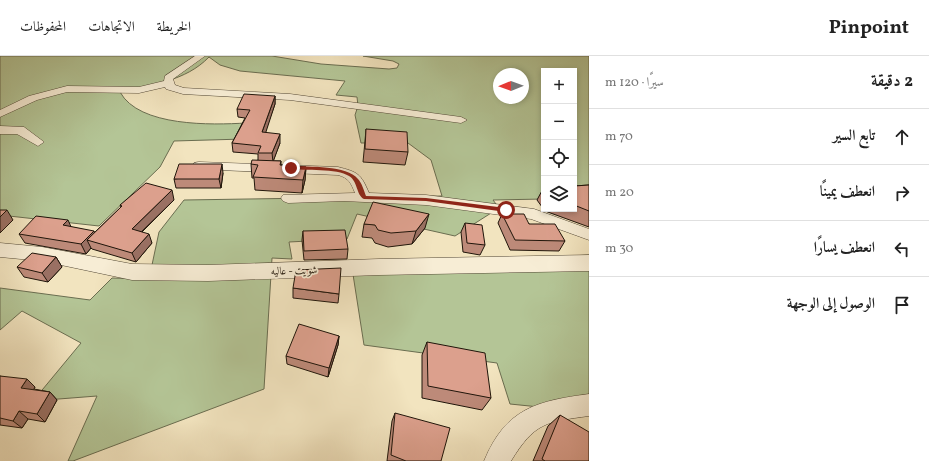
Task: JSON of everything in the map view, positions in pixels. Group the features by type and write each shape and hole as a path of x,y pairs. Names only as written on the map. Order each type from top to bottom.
{"street":[{"path":"201,56 168,78 170,87 183,91 290,98 461,120"},
{"path":"0,114 33,98 67,89 139,90 168,82"},
{"path":"0,130 20,130 38,142"},
{"path":"184,166 291,168 338,171 350,174 357,180 364,198"},
{"path":"288,198 426,200 527,213 589,235"},
{"name":"شويت - عاليه","path":"0,250 42,254 114,270 132,272 208,273 379,267 589,263"},
{"path":"497,461 514,437 529,420 550,411 589,405"}],"green space":[{"path":"0,56 272,56 321,64 389,69 397,68 399,64 393,61 363,56 589,56 589,198 577,198 577,68 541,68 541,199 493,200 499,208 455,236 357,214 347,239 289,242 292,259 272,258 264,389 73,461 68,461 97,396 33,401 81,343 22,311 0,330 0,288 90,300 112,278 149,279 159,232 184,200 442,196 431,160 408,143 361,143 355,115 358,106 357,97 336,95 345,81 240,71 220,65 209,57 190,72 179,77 120,92 129,103 143,112 159,118 196,123 246,123 244,139 174,141 160,167 99,226 0,215"},
{"path":"589,255 589,406 559,409 510,404 497,363 364,345 352,268"}],"building":[{"path":"244,94 275,96 262,132 280,134 272,153 258,153 261,146 232,143 250,110 237,109"},
{"path":"366,129 407,132 408,152 365,149"},
{"path":"252,160 281,161 280,165 306,167 303,180 253,177 258,165 251,164"},
{"path":"179,164 222,164 219,179 174,179"},
{"path":"146,183 172,190 132,229 149,234 132,253 87,240 122,206 120,205"},
{"path":"589,185 589,211 577,206 577,186"},
{"path":"373,202 429,214 416,231 391,233 378,230 375,225 364,224"},
{"path":"0,210 7,210 0,217"},
{"path":"502,214 524,214 529,224 555,224 565,241 515,240"},
{"path":"36,216 68,220 63,225 94,231 81,244 19,234"},
{"path":"465,223 482,225 485,245 467,243"},
{"path":"345,230 348,249 304,251 303,231"},
{"path":"32,253 56,257 42,273 17,267"},
{"path":"341,268 339,294 293,288 296,270"},
{"path":"299,324 339,336 329,368 286,356"},
{"path":"427,342 485,353 491,398 428,386"},
{"path":"0,376 27,379 21,388 50,392 37,414 19,411 13,421 0,418"},
{"path":"395,413 450,428 441,461 406,461 391,455"},
{"path":"560,415 589,432 589,461 545,461 542,459"}],"route":[{"path":"291,168 327,169 350,174 357,180 364,198 426,200 506,210"}]}
